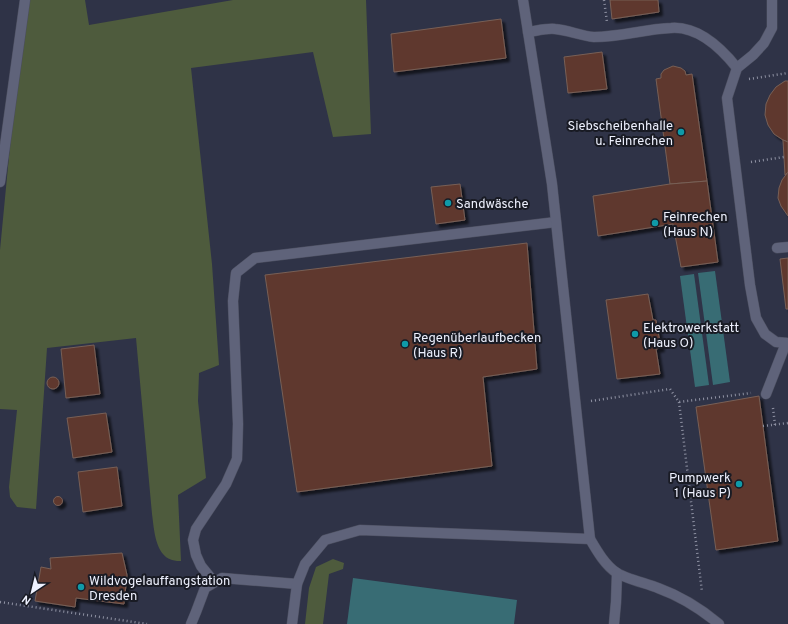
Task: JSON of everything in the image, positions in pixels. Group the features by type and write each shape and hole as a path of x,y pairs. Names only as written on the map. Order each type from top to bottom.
{"lane":[{"path":"0,182 25,0"},
{"path":"523,0 552,184 590,539 599,554 617,573 679,597 705,612 719,624"},
{"path":"766,394 787,343 776,342 765,334 756,318 750,285 727,98 737,68 753,55 764,43 772,28 772,0"},
{"path":"528,32 554,28 592,36 609,36 672,28 693,32 710,42 728,56 737,68"},
{"path":"214,582 196,555 193,540 196,529 226,484 237,459 238,424 233,301 236,272 255,258 556,222"},
{"path":"778,248 788,247"},
{"path":"292,624 297,584 305,564 325,540 360,530 590,539"},
{"path":"614,624 617,573"},
{"path":"191,624 205,588 222,578 297,584"}],"path":[{"path":"604,0 609,36"},
{"path":"732,81 788,73"},
{"path":"735,164 784,156"},
{"path":"576,403 670,389 679,402 705,612"},
{"path":"679,402 758,392 766,394 772,399 775,425"},
{"path":"763,426 788,423"},
{"path":"0,602 147,624"}],"shaded area":[{"path":"24,0 85,0 89,25 233,0 366,0 371,134 333,137 313,52 191,68 212,264 219,365 199,373 198,401 206,478 178,495 181,561 172,560 166,557 162,553 156,540 152,514 136,338 47,348 36,509 17,507 10,497 9,487 17,410 0,409 0,250"},
{"path":"715,271 730,382 713,385 698,273"},
{"path":"694,274 709,385 695,387 680,276"},
{"path":"333,559 344,563 343,569 329,574 323,624 305,624 309,588 316,567"},
{"path":"353,578 517,600 514,624 347,624"}],"building":[{"path":"610,0 658,0 659,12 612,19"},
{"path":"501,19 506,58 394,72 391,34"},
{"path":"602,52 607,89 568,93 564,57"},
{"name":"Siebscheibenhalle u. Feinrechen","path":"673,66 681,68 685,71 686,75 692,74 707,181 670,184 656,79 661,78 661,74 664,70"},
{"path":"785,81 788,81 788,142 774,134 768,125 765,115 766,104 770,95 776,87"},
{"path":"783,140 788,142 788,172 785,175"},
{"path":"788,172 788,216 781,206 778,198 782,180"},
{"name":"Feinrechen (Haus N)","path":"707,181 718,262 681,267 673,224 598,236 593,196 670,184"},
{"name":"Sandwäsche","path":"460,184 465,220 436,224 431,187"},
{"name":"Regenüberlaufbecken (Haus R)","path":"527,243 537,369 483,377 492,466 297,492 265,275"},
{"path":"788,258 788,309 786,309 780,259"},
{"name":"Elektrowerkstatt (Haus O)","path":"648,294 653,320 656,320 661,348 656,349 660,374 617,379 606,300"},
{"path":"94,345 100,394 66,398 61,349"},
{"path":"51,377 55,377 59,383 55,389 51,389 47,385 47,381"},
{"name":"Pumpwerk 1 (Haus P)","path":"759,396 778,541 716,550 696,407"},
{"path":"106,413 112,452 73,458 67,418"},
{"path":"117,467 122,506 83,512 78,472"},
{"path":"58,496 63,501 58,506 53,501"},
{"name":"Wildvogelauffangstation Dresden","path":"122,553 127,575 124,604 76,598 75,607 35,601 41,567 51,569 50,558"}],"place":[{"name":"Siebscheibenhalle u. Feinrechen","path":"681,132"},
{"name":"Sandwäsche","path":"448,203"},
{"name":"Feinrechen (Haus N)","path":"655,223"},
{"name":"Elektrowerkstatt (Haus O)","path":"635,334"},
{"name":"Regenüberlaufbecken (Haus R)","path":"405,344"},
{"name":"Pumpwerk 1 (Haus P)","path":"739,484"},
{"name":"Wildvogelauffangstation Dresden","path":"81,587"}]}
